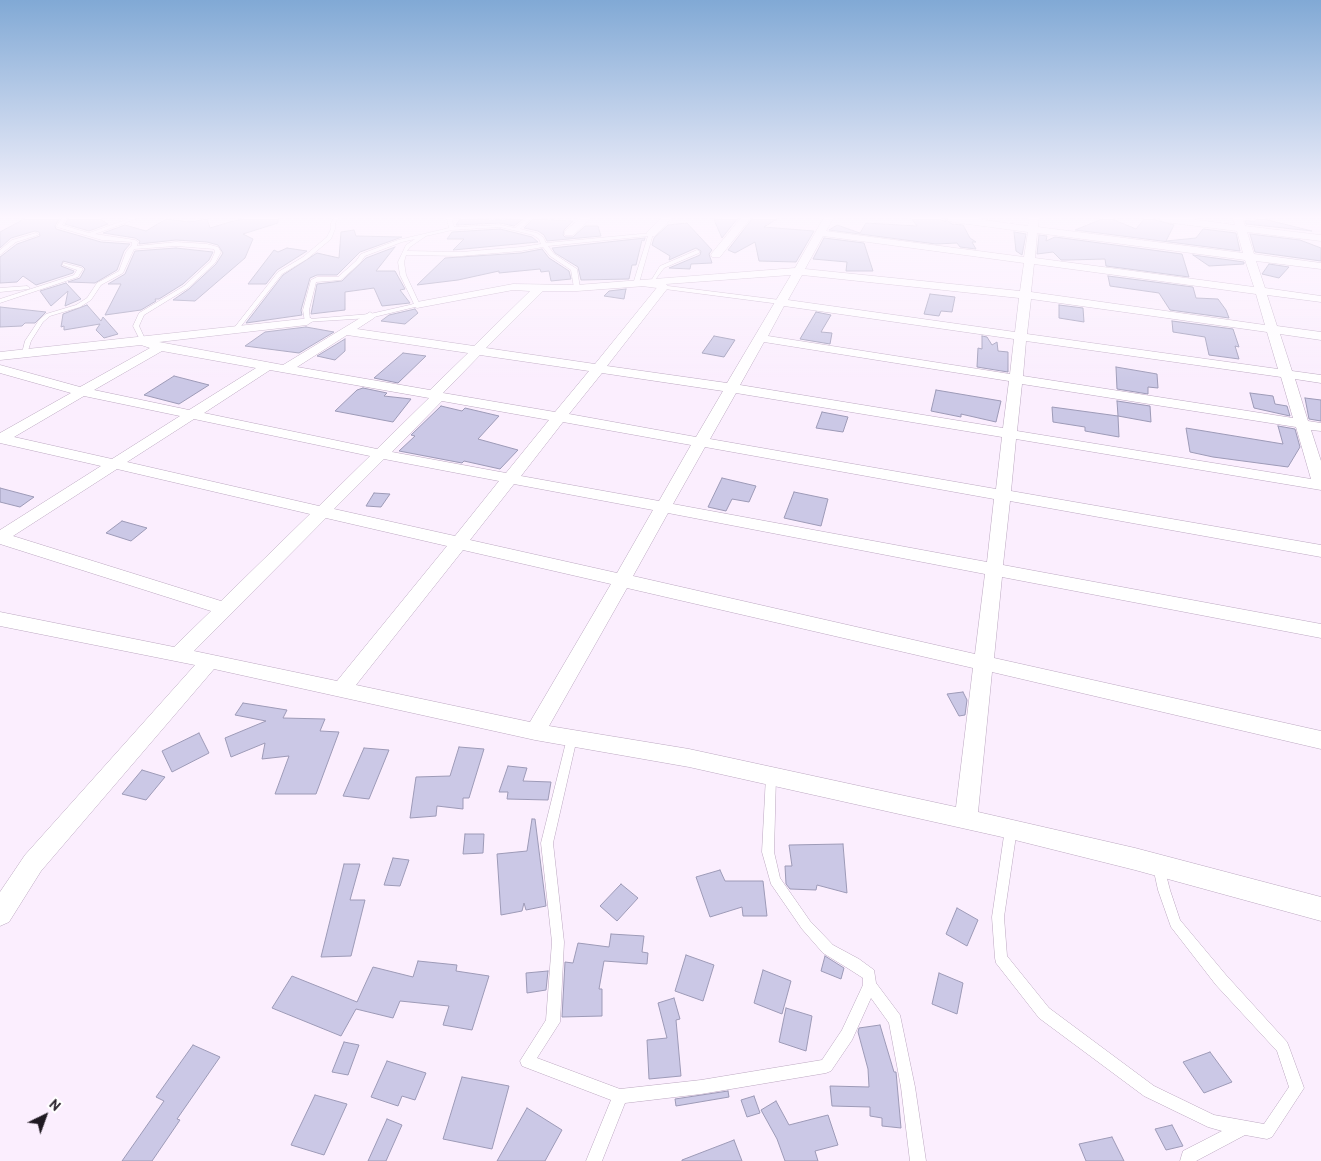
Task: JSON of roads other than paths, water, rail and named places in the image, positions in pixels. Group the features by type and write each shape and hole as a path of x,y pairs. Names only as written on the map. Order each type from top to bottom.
{"street":[{"path":"417,305 488,290 513,287 577,288 636,284 657,285 776,273"},
{"path":"535,732 797,273"},
{"path":"819,273 1025,295 1321,336"},
{"path":"966,819 1027,273"},
{"path":"1130,273 1321,298"},
{"path":"345,330 732,388 1321,485 1255,273"},
{"path":"341,690 598,368 657,285"},
{"path":"178,654 381,454 540,287"},
{"path":"780,302 1321,379"},
{"path":"285,369 370,316"},
{"path":"0,356 74,350 307,321"},
{"path":"760,338 1321,427"},
{"path":"143,341 160,347 1321,551"},
{"path":"1,438 160,347"},
{"path":"0,538 268,366"},
{"path":"0,369 83,392 381,454 1321,631"},
{"path":"1,438 1321,740"},
{"path":"0,538 224,609"},
{"path":"0,619 178,654 535,732 689,758 771,776 1011,829 1321,909"},
{"path":"0,914 33,863 210,661"}],"lane":[{"path":"0,302 40,286 76,276 78,273"},
{"path":"25,353 28,341 48,314 78,306 89,299 99,284 118,273"},
{"path":"143,341 136,326 141,314 186,287 201,273"},
{"path":"236,329 280,273"},
{"path":"346,273 339,279 317,279 313,281 306,310 307,321 370,316 417,305 403,273"},
{"path":"575,273 577,288"},
{"path":"636,284 639,273"},
{"path":"660,273 657,285 780,302"},
{"path":"0,290 40,286"},
{"path":"572,738 547,843 558,942 552,1022 527,1061 620,1096 701,1087 826,1066 847,1035 870,984"},
{"path":"771,776 768,852 775,880 806,925 828,949 869,975 870,984 895,1020 908,1087 918,1161"},
{"path":"1011,829 998,917 1001,958 1044,1013 1149,1091 1213,1122 1267,1132 1297,1088 1282,1047 1221,980 1175,923 1164,890 1159,866"},
{"path":"594,1161 620,1096"},
{"path":"1188,1161 1188,1156 1244,1128"}]}
